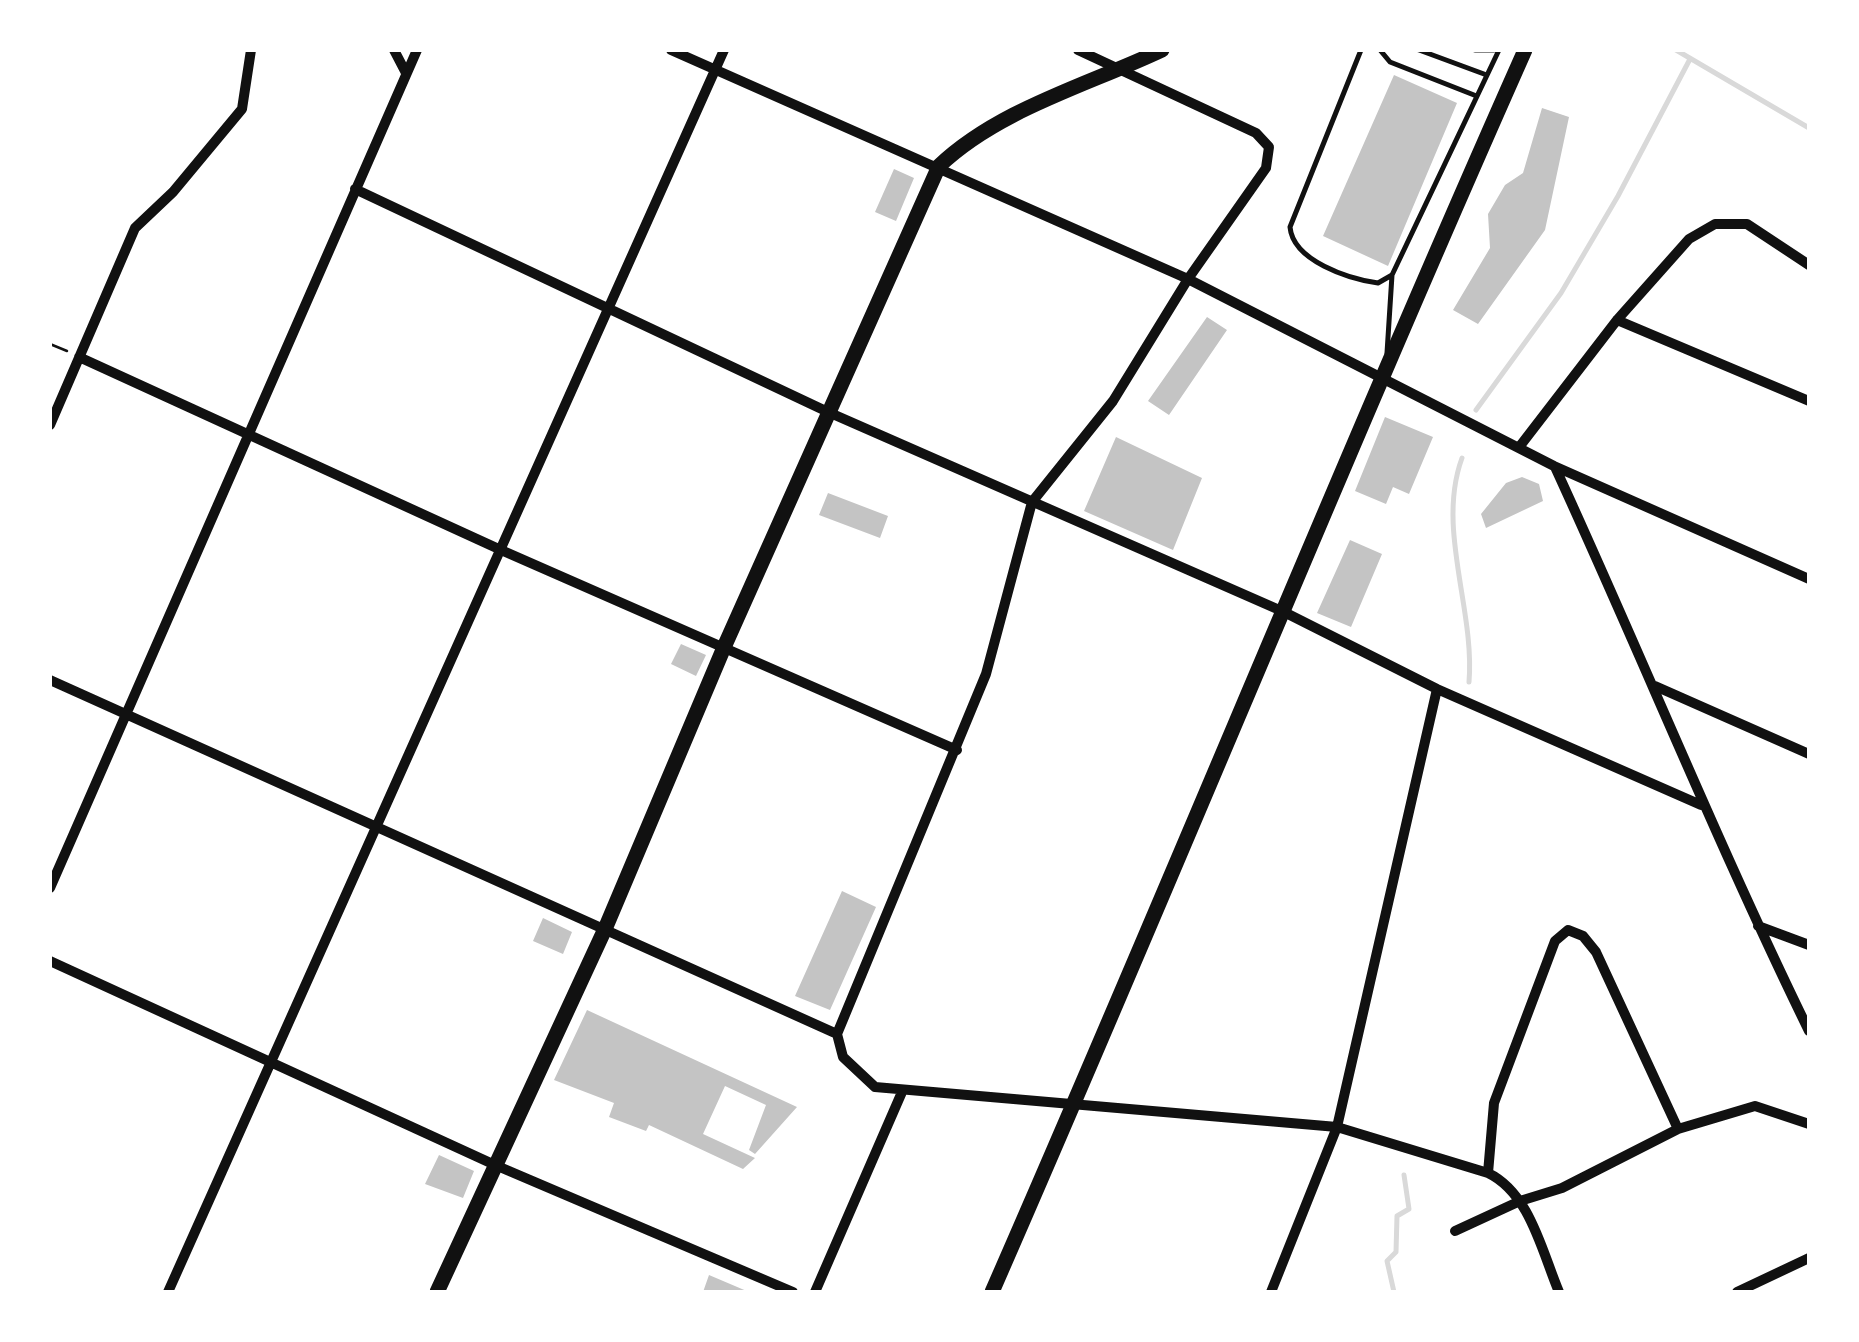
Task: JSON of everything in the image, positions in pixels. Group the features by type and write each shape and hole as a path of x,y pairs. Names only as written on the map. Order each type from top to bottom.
{"main road":[{"path":"437,1292 604,929 725,645 939,166 963,143 994,125 1162,50"},
{"path":"992,1292 1383,372 1525,50"}],"street":[{"path":"50,425 135,228 173,192 242,109 250,50"},
{"path":"394,50 406,72"},
{"path":"50,888 416,50"},
{"path":"671,50 1188,279 1383,372 1554,466 1809,579"},
{"path":"168,1292 724,50"},
{"path":"1078,50 1104,55 1121,70 1256,133 1269,147 1266,168 1188,279 1114,401 1032,502 986,674 836,1034 843,1057 855,1073 875,1087 902,1092 1337,1127 1488,1173 1504,1181 1520,1201 1560,1292"},
{"path":"355,189 828,412 1284,612 1437,689 1701,805"},
{"path":"1520,446 1617,320 1689,239 1715,224 1747,224 1809,266"},
{"path":"1617,320 1809,401"},
{"path":"79,357 502,550 957,750"},
{"path":"1554,466 1655,686 1701,805 1809,1030"},
{"path":"50,680 836,1034"},
{"path":"1655,686 1809,754"},
{"path":"1271,1292 1337,1127 1437,689"},
{"path":"1757,925 1809,945"},
{"path":"1488,1173 1494,1103 1555,941 1568,930 1582,936 1596,952 1678,1130"},
{"path":"50,961 495,1166 766,1286 793,1292"},
{"path":"815,1292 902,1092"},
{"path":"1455,1231 1520,1201 1562,1188 1678,1130 1754,1106 1809,1124"},
{"path":"1737,1292 1809,1258"}],"lane":[{"path":"1361,50 1290,228 1291,236 1310,259 1369,282 1378,283 1392,275"},
{"path":"1380,50 1390,62 1474,95"},
{"path":"1418,50 1484,74"},
{"path":"1383,372 1392,275 1496,50 1475,50"}],"path":[{"path":"50,344 79,357"}],"building":[{"path":"1394,75 1457,103 1388,266 1323,236"},
{"path":"1542,108 1569,117 1545,230 1478,324 1453,310 1490,248 1488,214 1505,185 1523,173"},
{"path":"894,169 914,178 896,221 875,212"},
{"path":"1207,317 1227,330 1169,415 1148,401"},
{"path":"1385,417 1433,437 1409,494 1393,487 1386,504 1355,491"},
{"path":"1116,437 1202,478 1173,550 1084,511"},
{"path":"1522,477 1539,484 1543,501 1486,528 1481,514 1506,483"},
{"path":"828,493 888,516 880,538 819,515"},
{"path":"1350,540 1382,554 1351,627 1317,613"},
{"path":"681,644 706,655 696,676 671,664"},
{"path":"842,891 876,907 830,1010 795,996"},
{"path":"543,918 572,932 563,954 533,941"},
{"path":"587,1010 797,1107 755,1154 749,1150 766,1105 725,1086 703,1134 755,1158 743,1169 649,1125 646,1131 609,1117 614,1103 554,1080"},
{"path":"439,1155 474,1171 463,1198 425,1184"},
{"path":"709,1275 749,1292 703,1292"}],"waterway":[{"path":"1676,50 1809,128"},
{"path":"1476,410 1561,293 1618,196 1690,59"},
{"path":"1462,458 1453,513 1467,626 1469,682"},
{"path":"1394,1292 1387,1261 1396,1252 1397,1216 1409,1209 1404,1175"}]}
